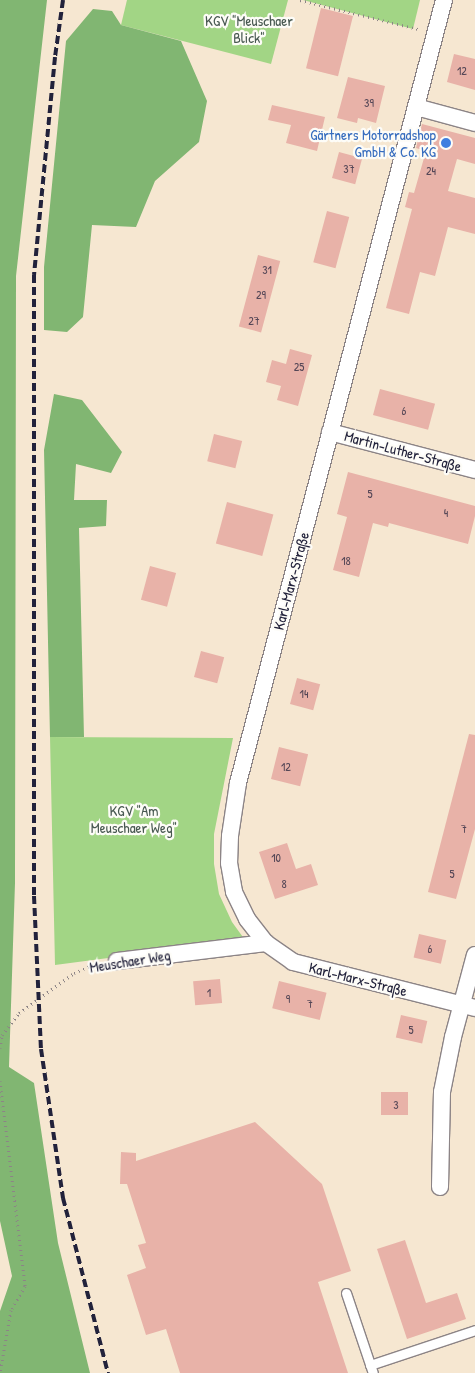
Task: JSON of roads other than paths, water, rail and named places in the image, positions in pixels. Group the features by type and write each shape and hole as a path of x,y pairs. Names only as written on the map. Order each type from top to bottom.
{"street":[{"name":"Karl-Marx-Straße","path":"444,0 238,783 230,836 229,864 234,892 247,919 266,943 293,962 468,1007"},
{"path":"416,107 475,122"},
{"name":"Martin-Luther-Straße","path":"330,432 475,470"},
{"name":"Meuschaer Weg","path":"117,961 266,943"},
{"path":"440,1187 442,1092 468,1007 475,955"}],"lane":[{"path":"346,1293 372,1369 475,1330"}],"railway":[{"path":"63,0 55,57 34,275 34,896 41,1049 63,1198 108,1373"}],"place":[{"name":"Gärtners Motorradshop GmbH & Co. KG","path":"446,143"}],"park label":[{"name":"KGV \"Meuschaer Blick\"","path":"249,28"},
{"name":"KGV \"Am Meuschaer Weg\"","path":"134,818"}]}
